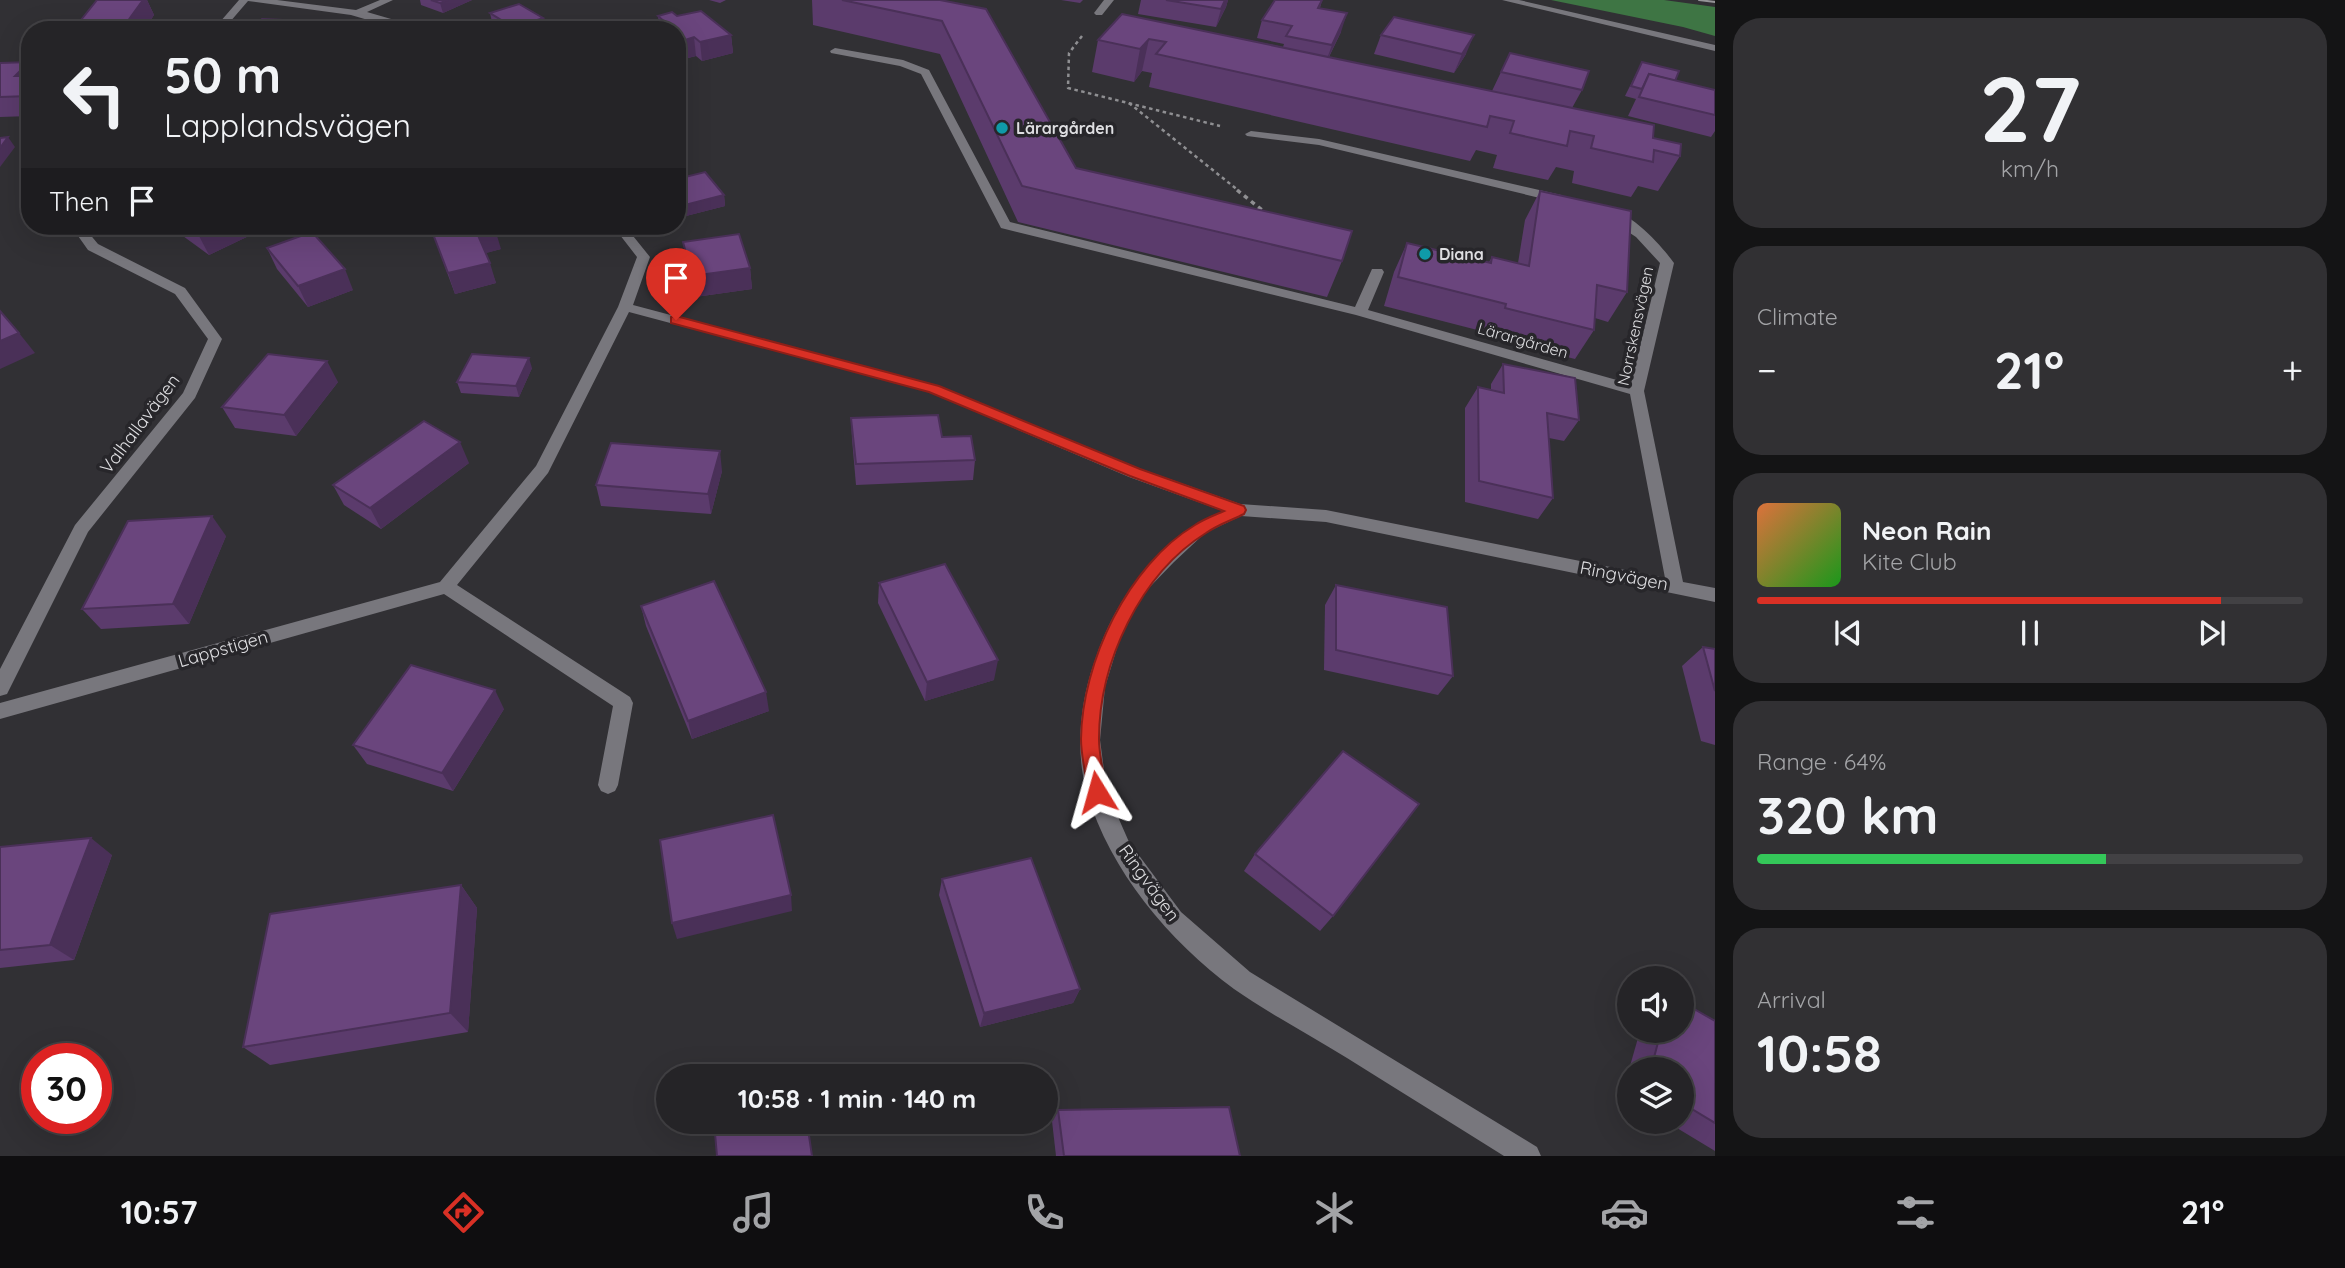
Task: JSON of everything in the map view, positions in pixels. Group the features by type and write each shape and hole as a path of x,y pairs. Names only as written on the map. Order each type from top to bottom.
{"street":[{"path":"226,21 243,0"},
{"path":"252,0 386,21"},
{"path":"355,14 388,0"},
{"path":"1099,13 1109,0"},
{"path":"1507,0 1715,48"},
{"name":"Lärargården","path":"835,51 903,63 925,72 1005,225 1360,312 1637,391"},
{"path":"1251,134 1319,142 1571,202"},
{"name":"Norrskensvägen","path":"1598,208 1631,224 1651,242 1667,263 1637,391 1675,586"},
{"name":"Valhallavägen","path":"0,688 81,529 190,396 215,339 180,291 93,247 83,235"},
{"path":"608,785 623,703 446,587 542,469 625,307 644,257 626,235"},
{"path":"1360,312 1377,272"},
{"path":"625,307 934,389 1135,473 1239,510"},
{"name":"Ringvägen","path":"1528,1156 1242,980 1173,920 1121,849 1097,792 1090,740 1095,687 1111,638 1137,589 1168,556 1199,529 1239,510 1326,516 1715,595"},
{"name":"Lappstigen","path":"0,711 446,587"}],"path":[{"path":"1099,13 1069,53 1068,88 1251,134"},
{"path":"1129,103 1267,214"}],"green space":[{"path":"1551,0 1664,0 1715,7 1715,36 1683,27"}],"building":[{"path":"97,0 143,0 128,21 80,21"},
{"path":"842,0 940,0 986,9 1076,168 1352,231 1342,261 1022,186 942,21"},
{"path":"1166,0 1225,0 1221,9"},
{"path":"1275,0 1322,0 1318,8 1347,13 1332,45 1286,36 1292,26 1262,20"},
{"path":"519,4 543,18 534,21 503,21 490,13"},
{"path":"701,11 731,35 700,42 694,37 686,40 686,21 664,21 658,16 672,12 677,16"},
{"path":"1122,14 1654,125 1653,138 1681,144 1680,156 1654,150 1653,162 1591,148 1594,136 1570,131 1567,146 1510,133 1514,121 1490,116 1487,127 1156,54 1166,42 1149,39 1140,49 1098,40"},
{"path":"1394,17 1474,35 1462,54 1381,35"},
{"path":"262,19 302,21 260,21"},
{"path":"1510,53 1589,71 1582,90 1501,72"},
{"path":"21,62 21,70 15,76 21,76 21,96 0,97 0,63"},
{"path":"1642,62 1679,71 1675,81 1649,74 1642,89 1631,86"},
{"path":"1649,74 1715,90 1715,115 1639,97"},
{"path":"8,137 0,148 0,138"},
{"path":"705,172 724,195 686,205 686,177"},
{"path":"1540,191 1631,211 1627,292 1597,285 1594,330 1505,308 1506,304 1398,277 1407,243 1491,263 1492,257 1529,266"},
{"path":"739,234 750,268 692,276 683,242"},
{"path":"304,235 315,235 345,269 298,286 267,248"},
{"path":"433,235 478,235 490,263 448,273"},
{"path":"0,311 19,333 0,341"},
{"path":"268,354 327,361 284,415 222,407"},
{"path":"472,354 529,358 516,386 457,382"},
{"path":"1503,364 1575,378 1579,420 1547,413 1553,498 1479,481 1478,387 1504,393"},
{"path":"938,415 942,437 971,436 975,460 856,464 851,418"},
{"path":"424,421 460,442 370,508 333,485"},
{"path":"611,443 720,451 708,494 596,485"},
{"path":"212,516 173,604 82,609 128,521"},
{"path":"945,564 998,660 927,682 879,583"},
{"path":"714,581 766,692 688,721 641,606"},
{"path":"1336,585 1447,607 1453,676 1336,650"},
{"path":"1703,647 1715,649 1715,691"},
{"path":"411,665 495,690 442,773 353,745"},
{"path":"1343,751 1419,804 1333,916 1255,854"},
{"path":"773,815 791,895 672,923 660,840"},
{"path":"91,838 50,945 0,950 0,847"},
{"path":"1031,858 1080,989 984,1013 942,879"},
{"path":"461,885 450,1013 243,1047 270,914"},
{"path":"1694,1009 1715,1021 1715,1123 1694,1110 1694,1057 1654,1057 1658,1043 1694,1043"},
{"path":"1229,1107 1240,1156 1064,1156 1058,1110"},
{"path":"715,1134 809,1134 812,1156 717,1156"}],"tram line":[{"path":"1699,0 1715,2"}],"place":[{"name":"Lärargården","path":"1002,128"},
{"name":"Diana","path":"1425,254"}],"route":[{"path":"676,320 934,389 1135,473 1239,510 1199,529 1168,556 1137,589 1111,638 1095,687 1090,740 1097,792"}]}
